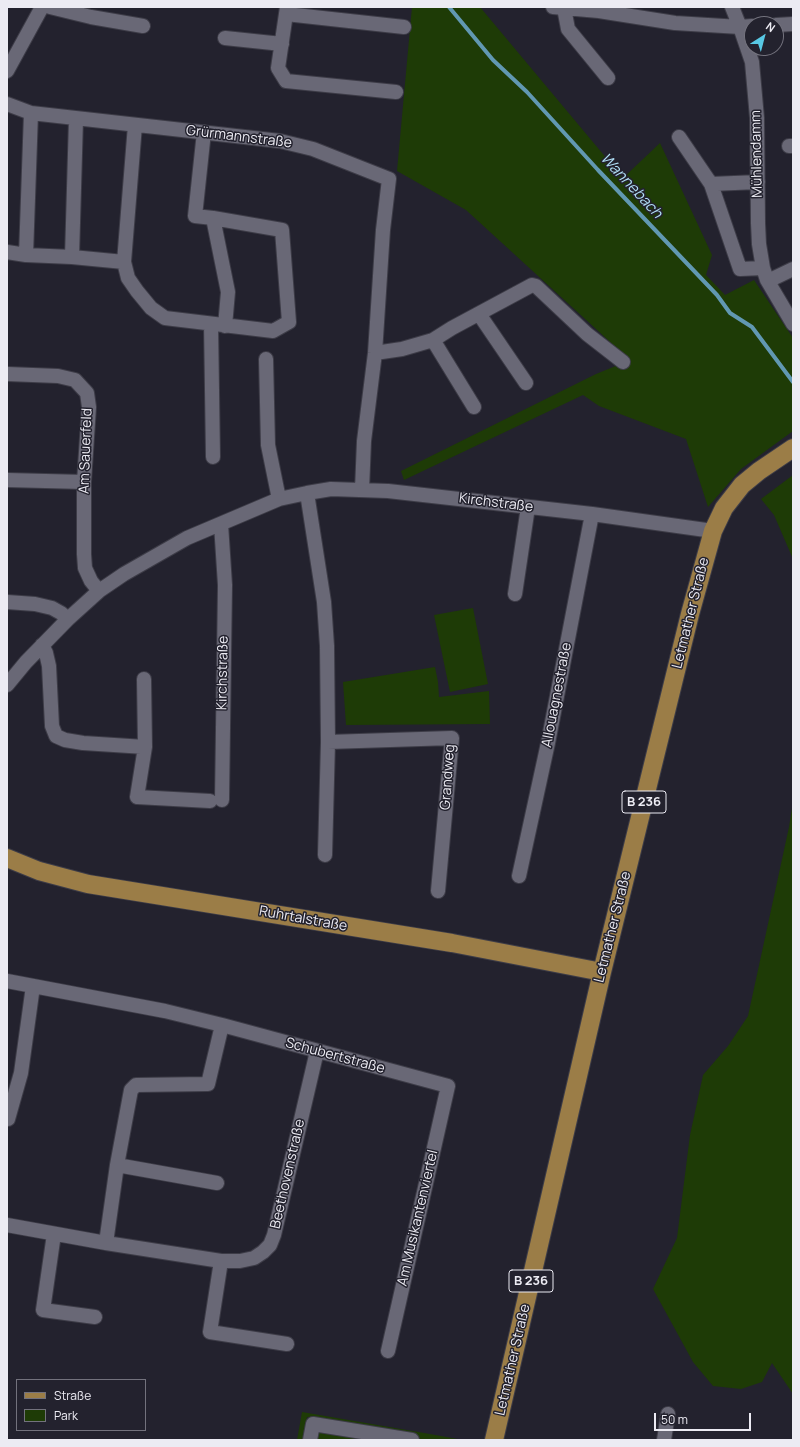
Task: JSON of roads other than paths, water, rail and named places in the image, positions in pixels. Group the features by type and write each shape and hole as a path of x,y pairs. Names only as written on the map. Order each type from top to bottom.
{"main road":[{"name":"Letmather Straße","path":"494,1440 602,972 690,614 713,531 724,508 742,485 793,448"},
{"name":"Ruhrtalstraße","path":"7,858 39,871 88,884 452,943 602,972"}],"street":[{"path":"7,71 42,7"},
{"path":"50,7 91,18 143,26"},
{"name":"Mühlendamm","path":"732,7 744,23"},
{"path":"608,78 568,29 559,8 599,9 675,23 744,26"},
{"path":"396,92 286,81 278,68 287,11 404,27"},
{"path":"225,38 282,44"},
{"name":"Mühlendamm","path":"751,56 757,118 759,244 766,276 793,324"},
{"name":"Grürmannstraße","path":"7,104 31,113 135,126 280,141 313,149 389,179 383,230 375,353 364,441 362,490"},
{"path":"26,255 31,113"},
{"path":"72,257 76,119"},
{"path":"135,126 124,262 128,278 150,308 165,318 273,331 289,322 282,230 195,216 204,132"},
{"path":"679,137 711,184 740,269 766,276 793,269"},
{"path":"711,184 758,182"},
{"path":"213,218 228,292 225,326"},
{"path":"7,252 26,255 72,257 124,262"},
{"path":"375,353 402,349 433,340 532,285 536,286 587,334 623,362"},
{"path":"479,314 526,383"},
{"path":"211,324 212,457"},
{"path":"433,340 474,407"},
{"path":"266,359 268,445 279,499"},
{"name":"Am Sauerfeld","path":"7,374 58,376 75,380 87,393 89,407 84,482 84,554 85,568 91,581 99,591"},
{"path":"7,480 84,482"},
{"name":"Kirchstraße","path":"7,685 26,662 68,619 99,591 124,574 153,556 187,538 279,499 307,492 331,489 388,490 592,514 713,531"},
{"path":"307,492 324,602 328,646 328,742 325,855"},
{"path":"515,594 528,507"},
{"name":"Allouagnestraße","path":"519,876 548,744 592,514"},
{"name":"Kirchstraße","path":"144,679 146,747 137,796 216,800 225,585 221,524"},
{"path":"7,602 34,604 52,608 68,619"},
{"path":"42,645 46,653 49,666 52,726 56,736 65,740 83,743 146,747"},
{"name":"Grandweg","path":"328,742 452,738 438,891"},
{"name":"Schubertstraße","path":"7,981 165,1011 448,1086"},
{"path":"7,1120 21,1073 33,986"},
{"path":"106,1243 117,1165 131,1090 136,1085 208,1084 222,1025"},
{"name":"Beethovenstraße","path":"7,1225 106,1243 221,1261 240,1261 254,1258 270,1245 274,1235 316,1051"},
{"name":"Am Musikantenviertel","path":"388,1351 448,1086"},
{"path":"117,1165 218,1183"},
{"path":"54,1234 43,1310 95,1317"},
{"path":"221,1261 210,1332 287,1344"},
{"path":"664,1440 668,1414"},
{"path":"310,1440 313,1424 412,1440"}],"waterway":[{"name":"Wannebach","path":"449,7 493,60 527,92 598,170 717,295 730,313 752,327 793,382"}]}
